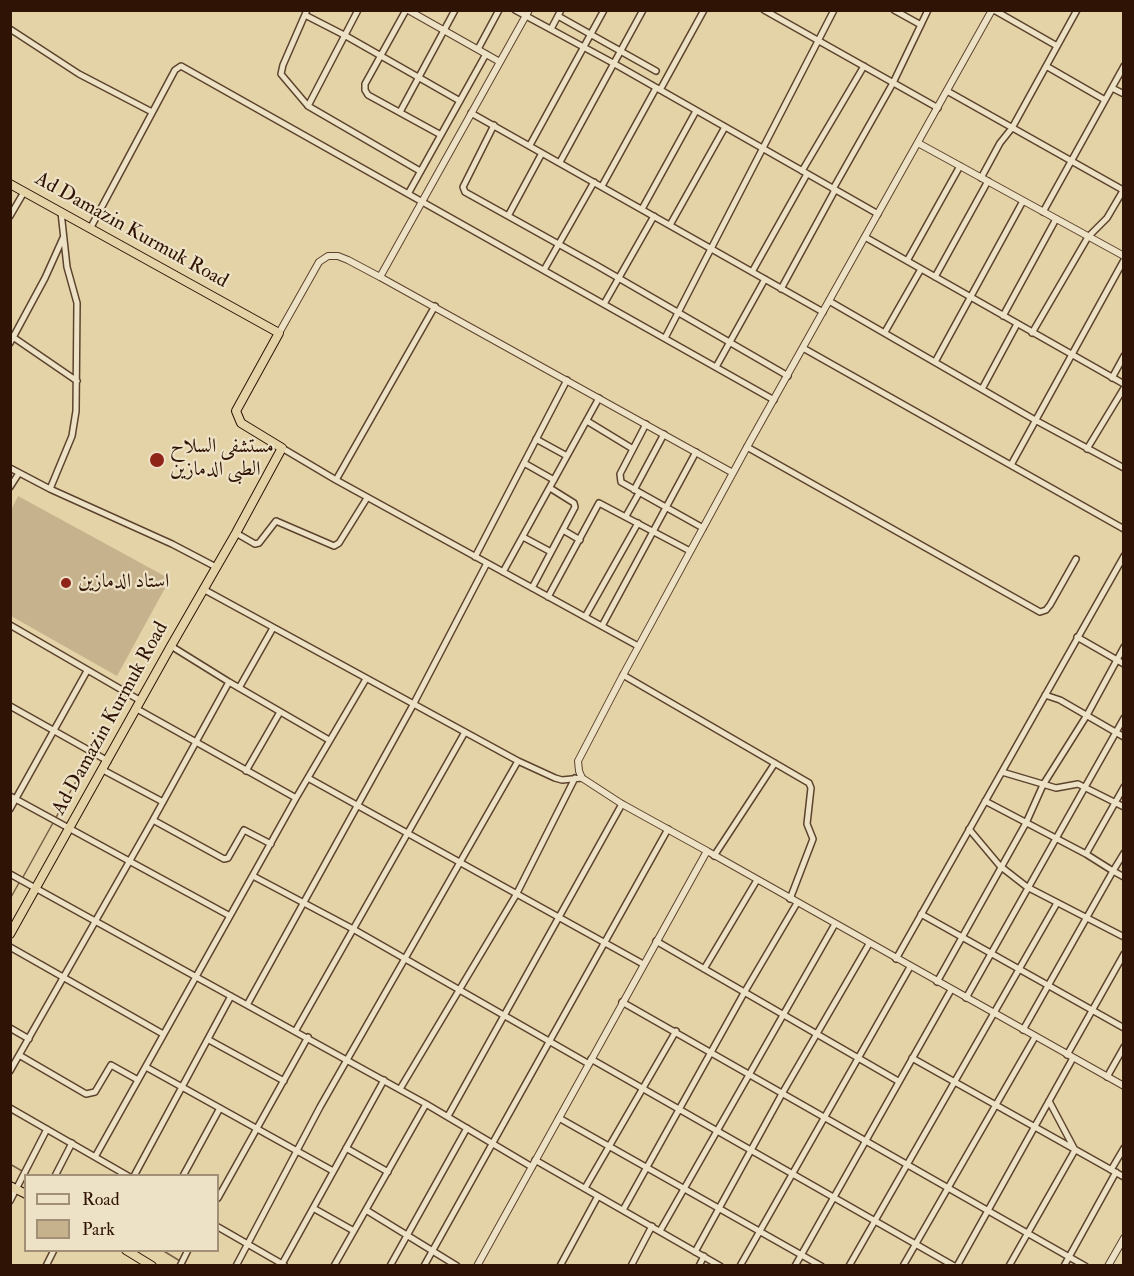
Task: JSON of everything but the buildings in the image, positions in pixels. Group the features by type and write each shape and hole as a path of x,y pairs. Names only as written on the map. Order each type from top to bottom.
{"highway":[{"name":"Ad Damazin Kurmuk Road","path":"10,184 279,333"},
{"path":"279,333 236,411 241,423 282,448"},
{"name":"Ad Damazin Kurmuk Road","path":"10,934 282,448"},
{"path":"141,1254 152,1266"}],"street":[{"path":"308,106 358,10"},
{"path":"441,135 368,95 365,90 365,84 407,10 500,62"},
{"path":"400,112 455,10"},
{"path":"478,49 499,10"},
{"path":"515,10 527,14 583,48 878,214"},
{"path":"530,145 604,10"},
{"path":"560,162 643,10"},
{"path":"602,186 704,10"},
{"path":"764,10 938,108"},
{"path":"777,18 781,10"},
{"path":"665,338 834,10"},
{"path":"894,10 921,25"},
{"path":"781,289 893,83 928,10"},
{"path":"400,1089 516,895 579,778 578,761 622,675 733,472 993,10 1057,46"},
{"path":"981,178 1000,143 1012,128 1077,10"},
{"path":"420,171 308,106 282,74 283,64 306,13 460,101"},
{"path":"551,29 559,13 590,34 656,71"},
{"path":"380,277 527,14"},
{"path":"10,29 79,74 152,112"},
{"path":"408,194 486,54"},
{"path":"91,227 175,70 181,66 774,400"},
{"path":"752,272 864,66"},
{"path":"1046,66 1105,99"},
{"path":"1043,212 1124,66"},
{"path":"1112,88 1124,94"},
{"path":"947,91 1123,190 1107,218 1088,237 1032,333"},
{"path":"642,209 696,111"},
{"path":"471,113 823,312"},
{"path":"494,125 463,187 465,192 788,376"},
{"path":"670,225 725,127"},
{"path":"918,143 1124,258 1011,465"},
{"path":"508,216 543,153"},
{"path":"907,261 960,166"},
{"path":"934,277 988,181"},
{"path":"544,270 594,182"},
{"path":"10,216 24,191"},
{"path":"934,362 1023,201"},
{"path":"50,489 72,436 76,411 77,303 68,267 60,211"},
{"path":"604,304 654,216"},
{"path":"1004,316 1056,219"},
{"path":"10,344 12,336 45,278 65,235"},
{"path":"865,237 1124,386 1087,448"},
{"path":"279,333 319,262 328,256 338,256 435,306 733,472"},
{"path":"885,332 921,269"},
{"path":"716,367 765,279"},
{"path":"829,301 1035,420 1124,468"},
{"path":"336,480 435,306"},
{"path":"982,389 1017,324"},
{"path":"12,336 76,381"},
{"path":"803,348 1124,530"},
{"path":"1112,378 1124,356"},
{"path":"475,557 567,380"},
{"path":"503,572 599,398"},
{"path":"587,421 633,449"},
{"path":"646,424 619,479 704,528"},
{"path":"626,516 664,434"},
{"path":"536,439 567,456"},
{"path":"747,447 1040,612 1046,610 1050,605 1076,559"},
{"path":"282,448 367,498 638,646"},
{"path":"602,626 696,452"},
{"path":"524,463 554,480"},
{"path":"10,468 216,567"},
{"path":"10,487 19,473"},
{"path":"532,588 575,505 550,488"},
{"path":"236,533 255,544 259,543 276,520 334,546 339,543 367,498"},
{"path":"548,597 599,503 690,551"},
{"path":"585,617 638,523"},
{"path":"563,530 580,540"},
{"path":"523,537 551,552"},
{"path":"896,959 1124,556"},
{"path":"247,1005 413,705 487,563"},
{"path":"203,589 518,761 555,778 579,778 910,968 1124,1086"},
{"path":"10,625 87,671 196,742 296,798"},
{"path":"239,688 273,628"},
{"path":"1077,637 1124,664"},
{"path":"171,646 329,740"},
{"path":"937,982 1026,823 1043,785 1087,715 1124,647"},
{"path":"10,809 13,798 87,671"},
{"path":"622,675 806,780 811,788 807,824 813,839 789,898"},
{"path":"95,1157 296,798 366,679"},
{"path":"10,1071 229,682"},
{"path":"1045,695 1060,700 1124,737"},
{"path":"10,706 108,761"},
{"path":"246,771 280,712"},
{"path":"966,998 1124,718"},
{"path":"296,1030 465,732"},
{"path":"236,1266 347,1060 518,761"},
{"path":"714,856 775,763"},
{"path":"103,770 163,802"},
{"path":"1002,771 1056,788 1073,783 1085,786 1124,807"},
{"path":"308,778 643,964"},
{"path":"1086,854 1124,787"},
{"path":"13,798 230,916"},
{"path":"985,801 1086,854 1124,877"},
{"path":"448,1116 622,804"},
{"path":"153,820 224,859 228,858 244,830 271,844"},
{"path":"424,1266 668,829"},
{"path":"969,829 1000,866 1027,887 1124,938"},
{"path":"477,1266 707,852"},
{"path":"1023,1030 1124,853"},
{"path":"10,874 296,1030 448,1116 532,1167"},
{"path":"253,876 305,902 549,1042 680,1109 956,1266 1035,1127 1092,1010 1124,954"},
{"path":"704,969 757,880"},
{"path":"623,1210 797,903"},
{"path":"849,1266 1058,903"},
{"path":"921,914 1124,1028"},
{"path":"660,1231 835,924"},
{"path":"656,941 898,1082"},
{"path":"695,1251 783,1092 869,944"},
{"path":"10,947 163,1034"},
{"path":"740,1266 910,968"},
{"path":"795,1266 951,990"},
{"path":"135,1174 231,996"},
{"path":"622,1002 1086,1266"},
{"path":"10,1028 29,1039"},
{"path":"585,1188 676,1031"},
{"path":"219,1196 308,1037"},
{"path":"903,1266 994,1104 1035,1037"},
{"path":"209,1040 284,1081"},
{"path":"1107,1077 1124,1047"},
{"path":"20,1055 86,1094 95,1092 111,1065 138,1080"},
{"path":"912,1058 1124,1177"},
{"path":"146,1067 333,1171"},
{"path":"219,1228 282,1265 384,1080"},
{"path":"1049,1101 1075,1150"},
{"path":"334,1266 426,1104"},
{"path":"10,1108 125,1174"},
{"path":"184,1174 220,1108"},
{"path":"559,1118 821,1266"},
{"path":"390,1266 467,1128"},
{"path":"10,1201 14,1187 47,1129"},
{"path":"56,1174 72,1143"},
{"path":"346,1148 387,1172"},
{"path":"1064,1266 1124,1148"},
{"path":"1009,1266 1075,1150"},
{"path":"535,1160 720,1266"},
{"path":"113,1174 115,1168"},
{"path":"560,1266 598,1196"},
{"path":"313,1208 354,1231"},
{"path":"366,1210 433,1249 457,1266"},
{"path":"631,1266 652,1226"},
{"path":"1108,1266 1124,1238"},
{"path":"46,1266 53,1252"},
{"path":"180,1266 187,1252"},
{"path":"699,1266 704,1256"}],"green space":[{"path":"18,496 170,579 117,676 11,616 11,510"}],"waterway":[{"path":"23,877 85,765"},
{"path":"10,899 20,881"},
{"path":"10,1164 22,1171"},
{"path":"165,1252 180,1261"}],"place":[{"name":"مستشفى السلاح الطبى الدمازين","path":"157,460"},
{"name":"استاد الدمازين","path":"66,583"}]}
